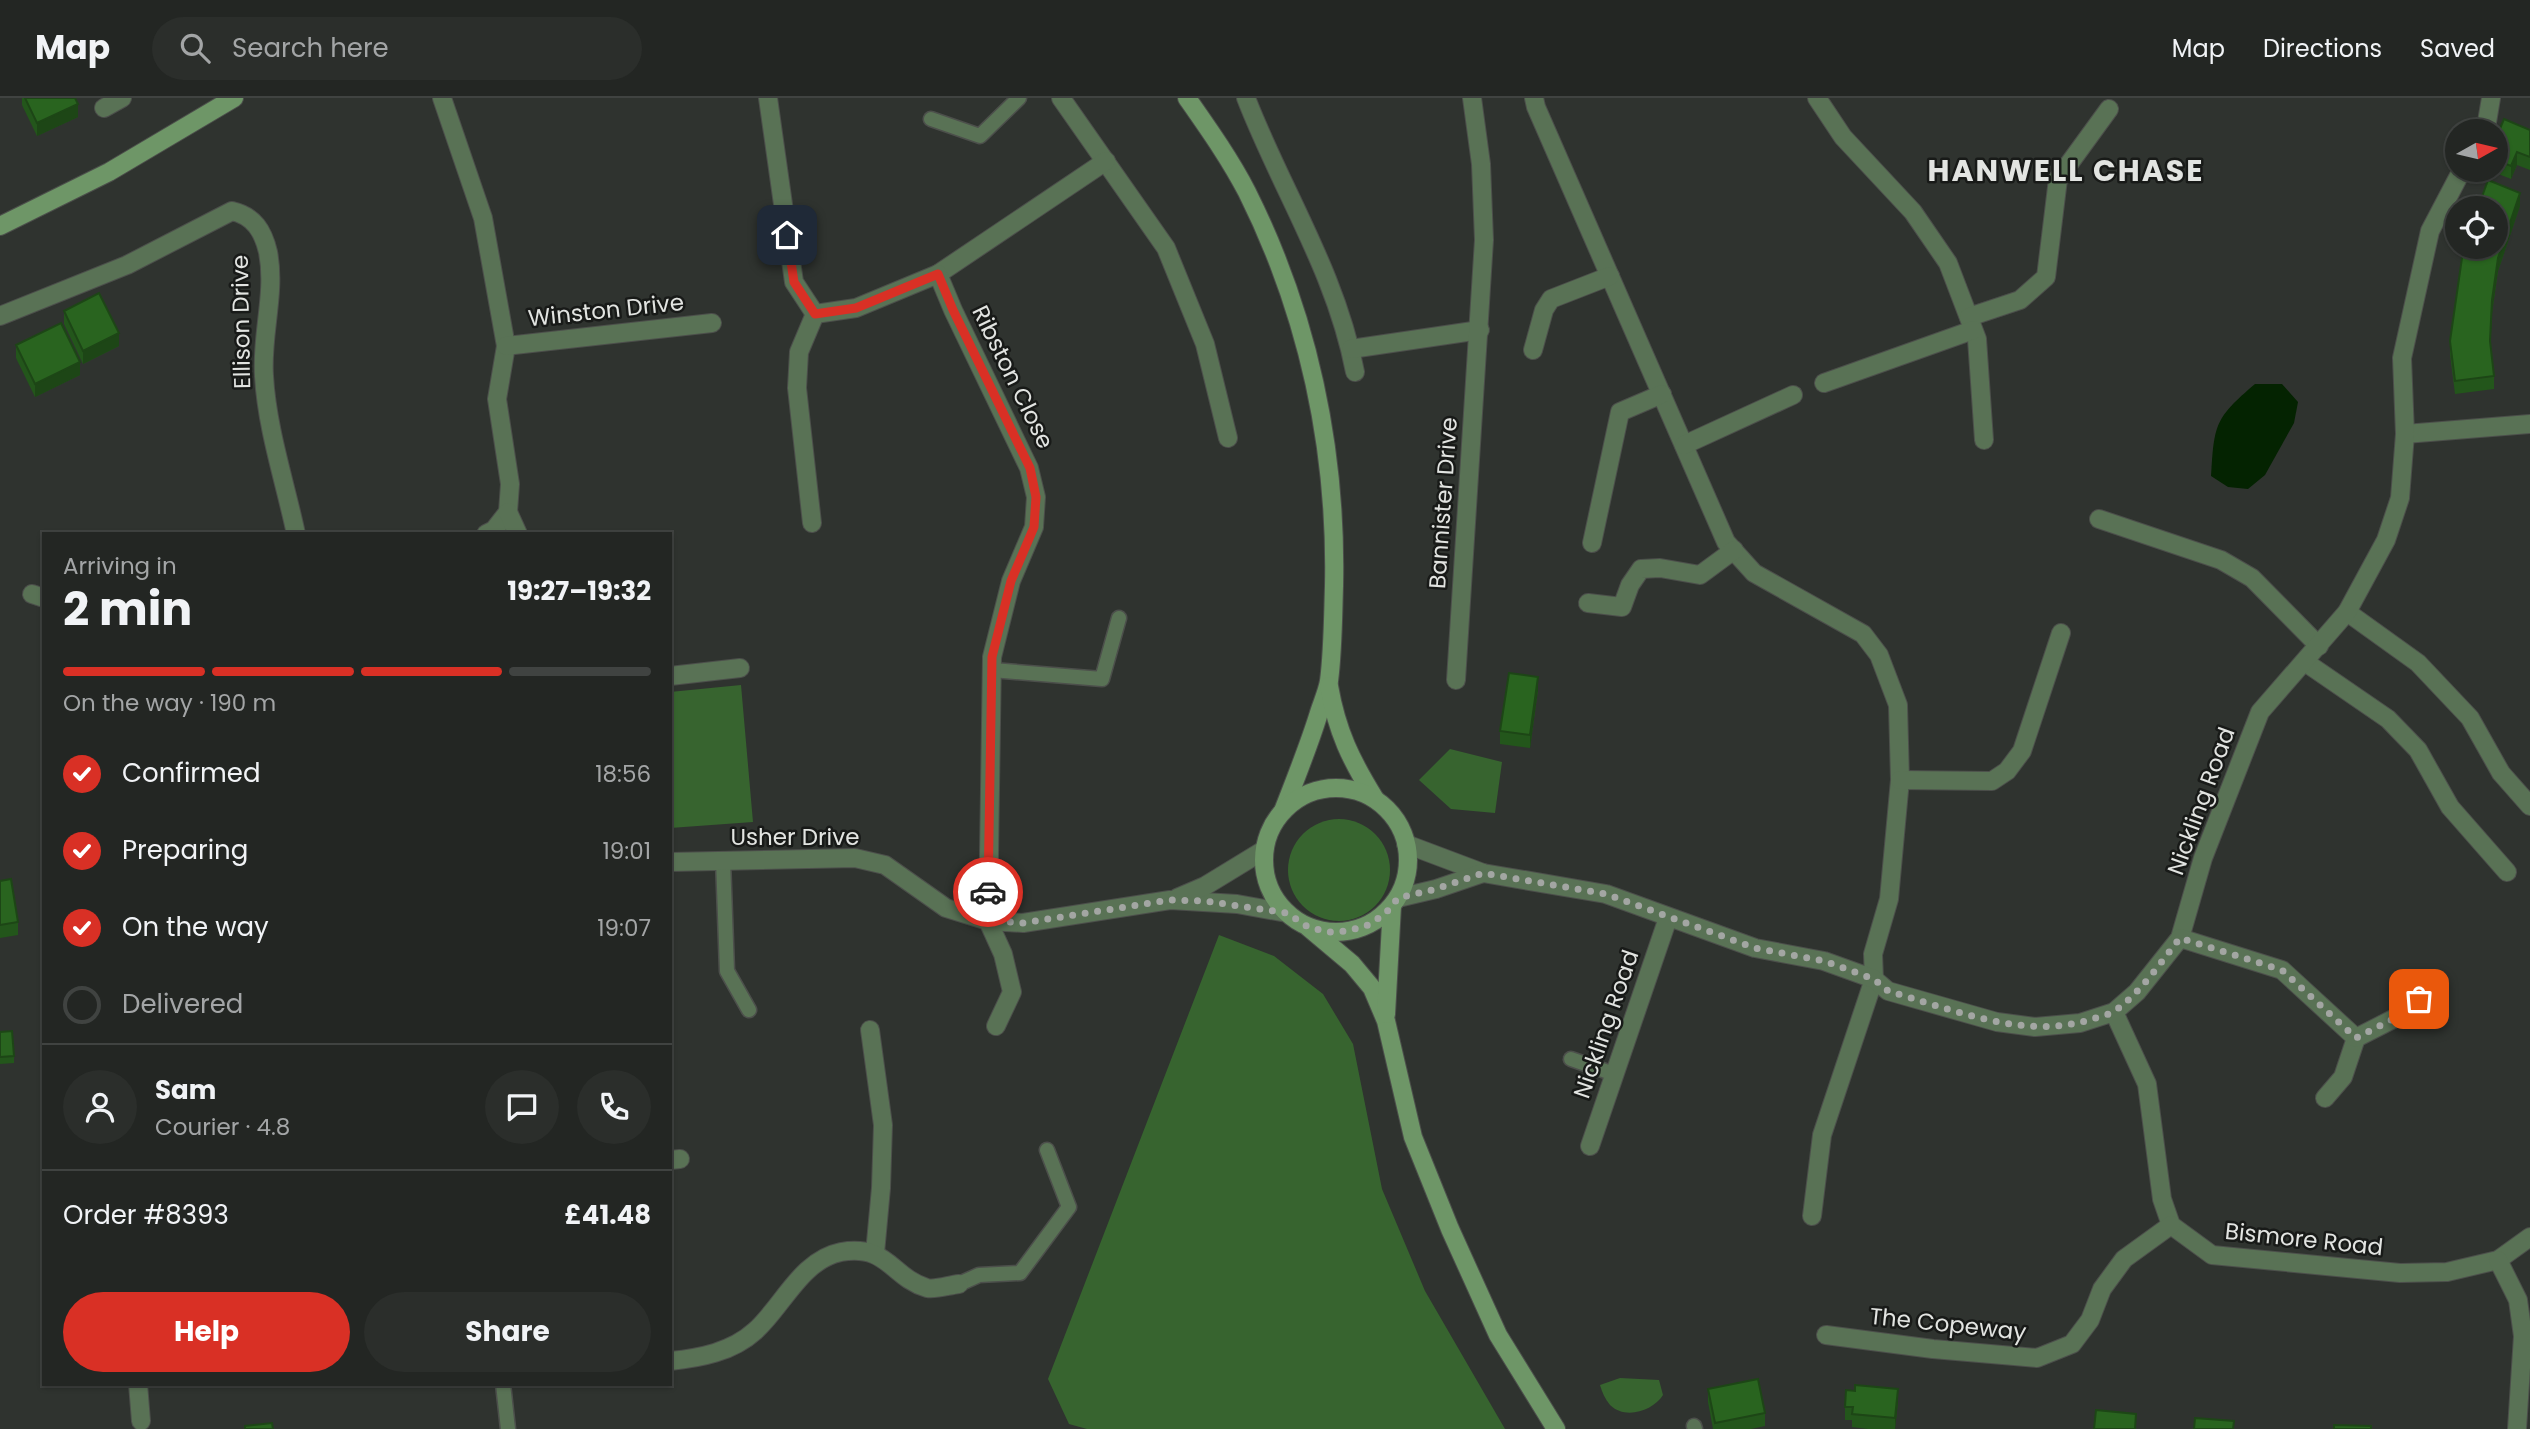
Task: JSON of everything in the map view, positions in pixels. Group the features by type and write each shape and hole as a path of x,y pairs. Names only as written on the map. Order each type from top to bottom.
{"street":[{"path":"104,108 122,98"},
{"path":"0,226 109,172 234,98"},
{"name":"Winston Drive","path":"442,98 483,218 506,346 497,399 510,484 508,512"},
{"path":"768,98 794,282 815,314"},
{"path":"1061,98 1166,248 1205,344 1228,438"},
{"path":"1187,98 1246,189 1273,247 1299,323 1321,413 1330,466 1335,536 1328,683 1283,811 1268,836 1265,873 1273,894 1287,913 1352,964 1372,988 1385,1021 1413,1137 1450,1229 1498,1335 1556,1429"},
{"path":"1246,98 1328,276 1355,372"},
{"name":"Bannister Drive","path":"1456,680 1484,240 1481,164 1472,98"},
{"path":"1534,98 1726,542 1754,573 1863,634 1879,655 1898,705 1900,780 1889,899 1873,954 1874,979 1822,1135 1812,1216"},
{"path":"1817,98 1843,137 1913,212 1948,263 1977,339 1984,440"},
{"path":"2488,119 2491,98"},
{"path":"1824,383 2020,300 2046,277 2058,179 2109,109"},
{"path":"815,314 856,308 938,274 1106,161"},
{"name":"Nickling Road","path":"1406,844 1483,873 1606,894 1755,948 1824,961 1874,979 1888,991 1997,1022 2035,1027 2080,1023 2114,1012 2137,992 2180,938 2203,858 2260,712 2347,612 2386,540 2400,498 2405,433 2402,358 2430,230 2456,182"},
{"name":"Ellison Drive","path":"0,316 127,265 232,211 244,214 260,228 268,253 270,288 264,373 267,408 296,532"},
{"name":"Ribston Close","path":"938,274 1030,468 1036,497 1034,527 1011,581 992,657 988,920"},
{"path":"1533,350 1544,310 1551,299 1610,275"},
{"path":"812,523 797,388 799,352 815,314"},
{"name":"Winston Drive","path":"506,346 712,323"},
{"path":"1350,349 1480,330"},
{"path":"1592,543 1620,412 1662,394"},
{"path":"1684,444 1793,395"},
{"path":"2405,433 2530,424"},
{"path":"490,532 508,512 517,532"},
{"path":"2099,519 2221,560 2252,578 2319,646"},
{"path":"1588,603 1622,607 1630,584 1641,569 1660,568 1700,575 1734,550"},
{"path":"2347,612 2418,663 2470,718 2501,773 2530,806"},
{"path":"1900,780 1992,781 2007,771 2022,751 2061,633"},
{"path":"2305,662 2388,719 2418,750 2450,807 2507,872"},
{"path":"672,676 740,668"},
{"path":"1328,683 1334,718 1351,760 1375,799 1394,817 1406,844 1407,873 1395,902 1385,1021"},
{"path":"1283,811 1311,792 1327,789 1360,792 1375,799"},
{"name":"Usher Drive","path":"1170,900 1205,886 1265,850"},
{"name":"Usher Drive","path":"672,862 855,858 885,865 946,908 988,920 1023,923 1170,900 1237,904 1287,913"},
{"name":"Nickling Road","path":"1395,902 1483,873"},
{"path":"1308,927 1328,932 1348,931 1368,925 1395,902"},
{"name":"Nickling Road","path":"1590,1146 1668,918"},
{"path":"988,920 1003,954 1012,992 996,1026"},
{"path":"2180,938 2282,970 2356,1038"},
{"path":"2325,1098 2343,1077 2356,1038 2399,1016 2439,982"},
{"path":"2114,1012 2147,1084 2162,1199 2171,1225"},
{"path":"870,1030 883,1125 875,1253"},
{"name":"Bismore Road","path":"2171,1225 2212,1255 2400,1273 2446,1272 2498,1260 2530,1237"},
{"name":"The Copeway","path":"1826,1335 1933,1349 2037,1358 2073,1344 2090,1320 2102,1289 2124,1259 2171,1225"},
{"path":"672,1361 717,1353 754,1332 814,1264 840,1252 875,1253 912,1281 929,1289 959,1284"},
{"path":"2498,1260 2518,1300 2523,1336 2517,1429"},
{"path":"138,1386 141,1421"}],"lane":[{"path":"931,119 980,136 1020,98"},
{"path":"992,670 1102,679 1119,618"},
{"path":"723,860 727,971 749,1010"},
{"path":"1571,1059 1614,1074"},
{"path":"959,1284 979,1275 1020,1273 1069,1207 1047,1150"},
{"path":"503,1386 508,1429"}],"shaded area":[{"path":"2255,384 2282,384 2298,402 2294,423 2265,475 2248,489 2228,487 2211,476 2216,433 2224,414"},
{"path":"741,685 753,822 672,828 672,692"},
{"path":"1450,749 1502,762 1495,813 1451,809 1419,780"},
{"path":"1339,819 1359,823 1375,834 1386,850 1390,870 1386,890 1375,906 1359,917 1339,921 1319,917 1303,906 1292,890 1288,870 1292,850 1303,834 1319,823"},
{"path":"1219,935 1274,956 1323,994 1353,1044 1382,1189 1425,1291 1505,1429 1087,1429 1069,1424 1048,1379"},
{"path":"1620,1378 1659,1380 1663,1395 1653,1405 1638,1412 1616,1410 1610,1405 1600,1385"}],"building":[{"path":"25,98 75,98 78,104 37,123"},
{"path":"2508,121 2530,130 2530,157 2517,152 2511,166 2508,165"},
{"path":"2487,182 2520,193 2508,228 2508,196 2482,196"},
{"path":"2462,259 2498,259 2490,341 2494,376 2455,381 2450,341"},
{"path":"99,293 119,333 83,351 64,311"},
{"path":"61,323 80,362 35,384 16,345"},
{"path":"1509,673 1538,677 1530,735 1500,731"},
{"path":"11,879 18,922 0,925 0,881"},
{"path":"12,1031 14,1056 0,1057 0,1032"},
{"path":"1758,1379 1765,1413 1715,1423 1708,1389"},
{"path":"1855,1385 1898,1389 1895,1418 1852,1414 1853,1407 1845,1407 1846,1390 1855,1391"},
{"path":"2096,1410 2136,1414 2135,1429 2094,1429"},
{"path":"2195,1418 2234,1421 2233,1429 2194,1429"},
{"path":"272,1423 273,1429 245,1429 245,1426"},
{"path":"2334,1425 2371,1426 2371,1429 2334,1429"}],"way so far":[{"path":"988,892 988,920 1023,923 1170,900 1205,901 1287,913 1308,927 1328,932 1348,931 1368,925 1385,914 1398,898 1483,873 1606,894 1755,948 1824,961 1874,979 1888,991 1997,1022 2035,1027 2080,1023 2114,1012 2137,992 2180,938 2282,970 2356,1038 2399,1016 2419,999"}],"district":[{"name":"HANWELL CHASE","path":"2066,170"}],"route":[{"path":"787,235 794,282 815,314 856,308 938,274 1030,468 1036,497 1034,527 1011,581 992,657 988,892"}]}
